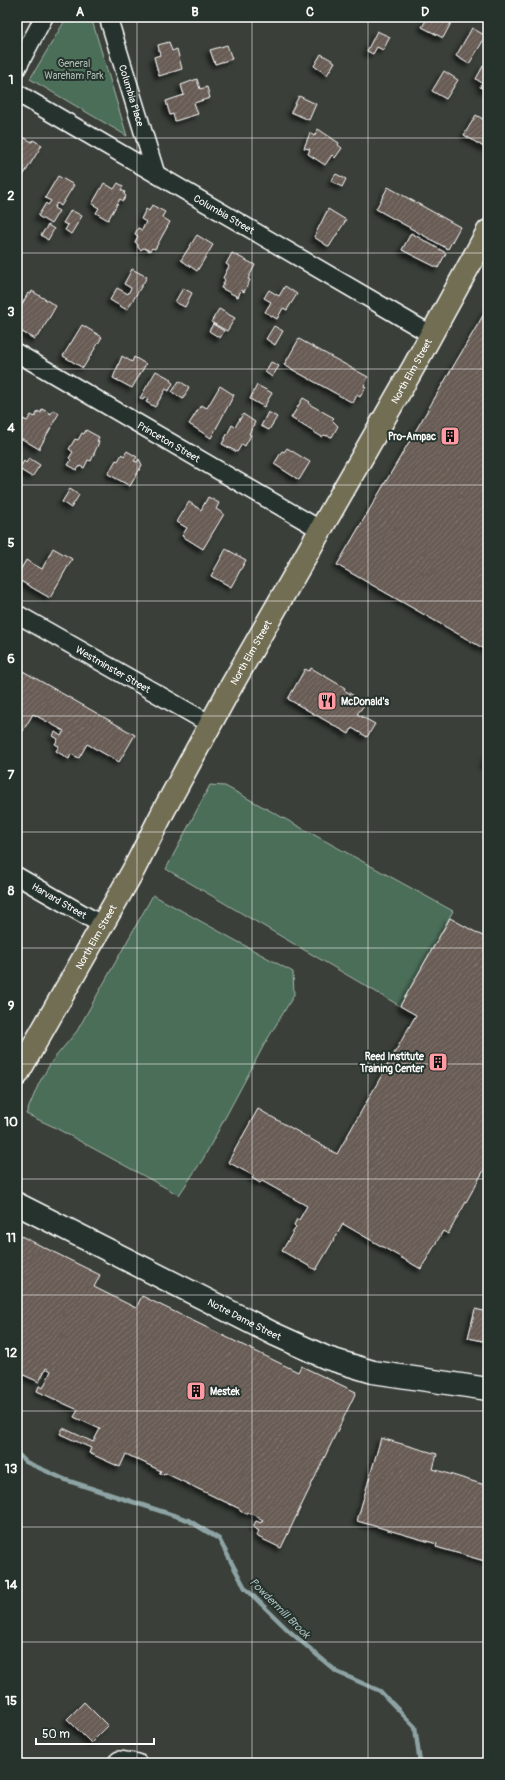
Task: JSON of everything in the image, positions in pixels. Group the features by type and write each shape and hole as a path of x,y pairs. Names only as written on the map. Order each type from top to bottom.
{"highway":[{"name":"North Elm Street","path":"17,1075 133,871 210,724 432,335 488,231"}],"main road":[{"name":"Notre Dame Street","path":"17,1204 274,1334 327,1358 374,1372 488,1389"}],"street":[{"path":"17,68 44,17"},
{"name":"Columbia Place","path":"108,17 156,174"},
{"name":"Columbia Street","path":"17,93 432,335"},
{"name":"Princeton Street","path":"17,354 321,530"},
{"name":"Westminster Street","path":"17,614 210,724"},
{"name":"Harvard Street","path":"17,876 102,925"},
{"path":"118,1762 138,1763"}],"green space":[{"name":"General Wareham Park","path":"67,17 91,17 127,136 30,79"},
{"path":"210,785 225,786 453,911 400,1006 166,869"},
{"path":"153,895 293,972 294,995 264,1045 203,1159 179,1195 52,1126 26,1114 39,1083 52,1061 77,1031"}],"building":[{"path":"428,17 441,17 451,23 443,38 422,27"},
{"path":"472,28 486,36 469,64 456,56"},
{"path":"377,31 390,37 383,50 377,47 373,54 367,51"},
{"path":"169,42 172,51 177,49 182,69 159,76 154,57 160,55 158,45"},
{"path":"227,45 232,59 215,64 210,50"},
{"path":"321,54 335,62 327,75 314,66"},
{"path":"483,66 488,68 488,91 480,87 482,83 476,79"},
{"path":"444,71 458,80 446,99 432,91"},
{"path":"197,79 200,89 207,87 210,98 194,103 198,114 175,121 173,114 170,115 166,101 184,95 181,85"},
{"path":"299,96 316,104 309,120 291,112"},
{"path":"476,115 488,122 487,149 464,135"},
{"path":"318,129 339,143 338,145 342,148 335,158 332,155 325,165 308,154 310,149 304,148 310,133 314,136"},
{"path":"21,136 42,145 18,184 20,185 17,190 17,143"},
{"path":"336,174 346,179 342,187 331,181"},
{"path":"58,176 74,185 61,206 57,203 54,208 59,211 51,224 38,216 46,203 48,205 51,201 45,198"},
{"path":"104,183 114,189 118,183 123,186 121,190 125,192 124,194 126,196 123,201 120,199 108,220 96,213 99,208 92,204"},
{"path":"388,187 460,227 448,249 376,209"},
{"path":"152,205 165,212 162,217 170,222 155,249 152,248 150,251 144,248 140,250 135,242 138,236 135,234 138,228 142,230 146,222 141,219 146,209 149,211"},
{"path":"328,209 346,220 329,247 314,237"},
{"path":"71,210 82,216 71,234 65,230 68,225 63,223"},
{"path":"48,225 54,229 48,240 41,235"},
{"path":"411,233 446,253 438,268 402,250"},
{"path":"197,235 213,245 197,271 181,260"},
{"path":"232,253 255,265 248,279 250,280 244,292 241,290 238,297 221,288 225,280 223,278 229,266 226,264"},
{"path":"132,269 147,277 127,310 110,300 117,288 128,294 131,288 124,284"},
{"path":"285,286 297,294 287,310 283,308 277,319 265,312 271,302 264,298 269,290 279,296"},
{"path":"183,288 192,293 185,307 175,302"},
{"path":"32,291 56,306 40,334 34,339 19,330 21,326 17,324 17,314 28,293 31,294"},
{"name":"Pro-Ampac","path":"488,307 488,651 337,565"},
{"path":"219,309 235,318 227,331 211,322"},
{"path":"213,324 224,331 220,338 209,331"},
{"path":"82,325 102,337 83,368 63,356"},
{"path":"274,326 283,331 275,345 266,339"},
{"path":"299,339 368,377 364,386 366,387 360,397 357,395 353,403 284,365"},
{"path":"122,356 132,362 134,357 146,364 132,388 113,378"},
{"path":"271,362 279,366 272,377 265,372"},
{"path":"156,371 171,379 170,381 173,383 169,391 166,389 155,407 146,402 148,399 144,397 143,400 140,398"},
{"path":"179,381 189,387 183,399 172,392"},
{"path":"257,385 272,393 264,407 250,399"},
{"path":"220,386 234,395 211,438 189,424 201,405 207,408"},
{"path":"303,398 310,402 309,404 334,418 332,420 338,426 332,437 324,435 322,437 291,418"},
{"path":"42,409 51,414 53,410 59,413 39,449 17,436 17,425 21,418 27,421 31,415 35,417 38,411 41,413"},
{"path":"268,412 277,417 269,430 261,426"},
{"path":"243,414 255,422 249,434 251,435 245,446 242,444 237,452 222,444 232,425 235,427"},
{"path":"86,430 99,437 97,441 99,442 91,461 88,460 84,468 80,466 77,470 68,465 71,460 69,458 73,452 69,449 75,439 78,440 82,433 84,434"},
{"path":"287,448 310,462 299,480 274,464 282,451 284,452"},
{"path":"127,451 137,457 134,461 137,462 139,459 142,465 130,486 108,474 116,460 118,461 122,454 124,456"},
{"path":"29,458 40,465 32,477 19,469 24,461 26,463"},
{"path":"70,489 79,495 71,508 62,502"},
{"path":"208,497 219,503 216,509 224,514 203,549 182,536 187,528 177,522 189,502 201,510"},
{"path":"53,548 72,559 50,598 17,579 17,576 26,560 42,569"},
{"path":"226,549 246,560 231,587 211,576"},
{"name":"McDonald's","path":"311,668 345,688 344,690 366,703 357,714 375,724 367,737 352,728 349,734 288,699 305,669 309,671"},
{"path":"21,670 135,735 119,762 87,744 79,758 71,754 69,759 56,751 59,746 55,744 58,739 53,736 55,732 61,736 64,731 33,714 17,741 17,678"},
{"path":"488,754 488,767 483,764"},
{"name":"Reed Institute Training Center","path":"450,918 488,939 488,1163 448,1234 443,1231 421,1269 343,1224 316,1270 282,1251 296,1227 294,1225 297,1219 299,1220 307,1206 262,1181 260,1183 252,1178 254,1176 228,1162 258,1109 337,1154 416,1015 400,1006"},
{"name":"Mestek","path":"17,1234 100,1275 94,1287 136,1308 142,1296 298,1372 301,1366 356,1392 281,1548 256,1536 259,1531 253,1527 256,1521 261,1523 263,1520 250,1513 247,1514 240,1511 240,1509 165,1473 164,1475 159,1473 161,1471 126,1454 120,1467 89,1453 91,1448 60,1434 63,1428 93,1442 100,1429 74,1417 78,1410 37,1391 39,1386 43,1388 51,1371 46,1368 39,1382 17,1372"},
{"path":"475,1309 488,1312 488,1342 468,1338"},
{"path":"381,1438 437,1454 433,1469 488,1486 488,1562 436,1547 437,1544 357,1521"},
{"path":"84,1702 108,1726 91,1743 67,1719"}],"waterway":[{"name":"Powdermill Brook","path":"17,1453 26,1462 66,1480 188,1520 219,1539 245,1588 288,1630 337,1672 380,1691 415,1727 420,1763"}],"place":[{"name":"Pro-Ampac","path":"450,436"},
{"name":"McDonald's","path":"327,701"},
{"name":"Reed Institute Training Center","path":"438,1062"},
{"name":"Mestek","path":"196,1391"}]}
